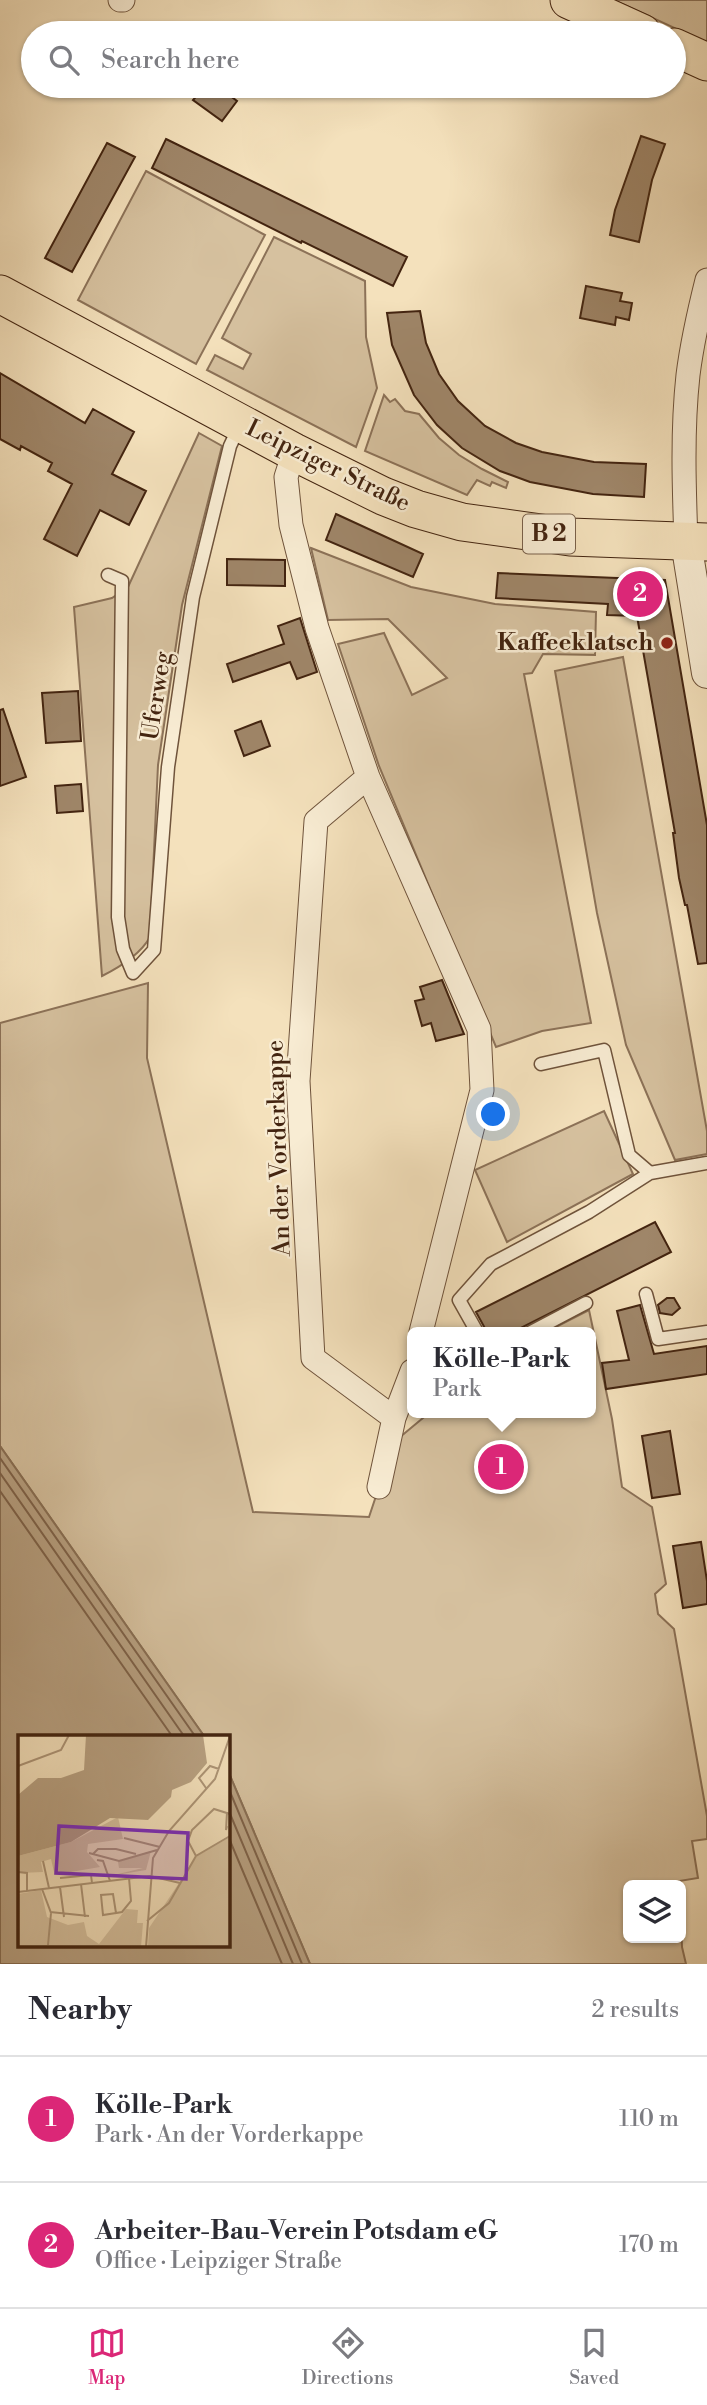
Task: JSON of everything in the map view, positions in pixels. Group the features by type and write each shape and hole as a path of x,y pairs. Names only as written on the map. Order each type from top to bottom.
{"main road":[{"path":"569,0 615,21"},
{"path":"686,52 707,62"},
{"name":"Leipziger Straße","path":"0,294 294,452 383,496 438,517 570,537 696,542"}],"street":[{"path":"707,281 688,375 685,425 707,673"},
{"path":"294,452 286,477 291,525 317,628 368,777 479,1029 482,1090 422,1327"},
{"name":"An der Vorderkappe","path":"368,777 316,821 298,1082 313,1358 394,1418"},
{"path":"379,1487 394,1418 407,1384"}],"lane":[{"name":"Uferweg","path":"108,575 122,581 118,917 123,949 133,973 154,950 168,767 193,597 230,446 241,424"},
{"path":"541,1064 604,1050 629,1155 650,1173"},
{"path":"474,1327 459,1300 491,1264 589,1212 650,1173 707,1163"},
{"path":"646,1294 658,1339 707,1332"},
{"path":"540,1327 586,1303"}],"shaded area":[{"path":"614,0 707,0 707,43 686,33 686,21 659,21"},
{"path":"146,171 265,235 196,364 78,300"},
{"path":"274,237 365,281 366,337 377,388 356,447 207,370 215,355 243,369 251,354 222,338"},
{"path":"384,395 390,402 395,399 405,411 419,414 439,438 459,455 508,482 506,488 492,482 490,486 477,480 467,495 365,451"},
{"path":"199,433 222,446 182,605 158,765 150,937 135,955 102,976 74,607 112,598 128,587"},
{"path":"311,548 411,587 495,604 596,612 595,655 543,654 532,673 524,674 591,1023 542,1031 496,1047 379,766 338,644 384,633 412,695 447,678 388,619 328,620"},
{"path":"623,657 707,1131 707,1154 675,1160 626,1045 597,913 555,671"},
{"path":"148,983 147,1058 253,1512 369,1517 388,1447 423,1418 596,1418 596,1343 612,1419 622,1487 652,1507 666,1584 655,1594 658,1614 674,1629 707,1816 707,1839 692,1841 698,1878 623,1880 623,1943 682,1943 686,1964 310,1964 229,1773 229,1735 203,1735 0,1446 0,1023"},
{"path":"604,1111 633,1174 507,1242 475,1170"},
{"path":"589,1310 593,1327 556,1327"}],"water":[{"path":"0,1446 203,1735 18,1735 18,1946 229,1946 229,1773 310,1964 0,1964"}],"building":[{"path":"233,98 237,101 222,121 193,100"},
{"path":"641,136 665,144 652,180 639,242 610,235 615,210"},
{"path":"166,139 407,257 393,286 152,168"},
{"path":"107,143 135,157 72,272 45,258"},
{"path":"586,286 622,293 620,301 632,303 629,320 616,317 615,325 580,318"},
{"path":"420,311 426,343 439,374 458,401 485,426 516,443 542,452 594,462 646,464 644,497 593,494 530,482 500,471 462,448 437,425 414,395 392,345 387,313"},
{"path":"0,373 85,423 93,409 134,432 112,474 146,491 129,525 100,510 77,556 44,539 72,484 48,471 52,463 21,446 20,450 0,439"},
{"path":"336,514 423,554 413,577 326,540"},
{"path":"227,559 285,560 285,586 227,585"},
{"path":"498,573 665,580 707,825 707,963 698,964 679,878 675,833 637,616 607,615 608,604 496,598"},
{"path":"300,618 317,672 297,679 290,662 233,682 227,664 284,644 278,626"},
{"path":"78,691 81,741 46,743 42,693"},
{"path":"3,709 26,777 0,786 0,710"},
{"path":"261,721 270,746 244,756 235,731"},
{"path":"81,784 83,811 57,813 55,786"},
{"path":"442,980 464,1034 436,1041 431,1023 422,1026 415,1001 424,999 420,987"},
{"path":"655,1222 671,1252 523,1327 484,1327 476,1312"},
{"path":"667,1298 674,1298 680,1308 672,1315 660,1313 658,1305"},
{"path":"640,1305 654,1354 707,1346 707,1374 606,1389 602,1363 629,1360 617,1311"},
{"path":"670,1431 680,1494 652,1498 642,1436"},
{"path":"701,1542 707,1581 707,1604 683,1608 673,1546"}],"place":[{"name":"Arbeiter-Bau-Verein Potsdam eG","path":"640,594"},
{"name":"Kaffeeklatsch","path":"667,643"},
{"name":"Kölle-Park","path":"501,1467"}]}
